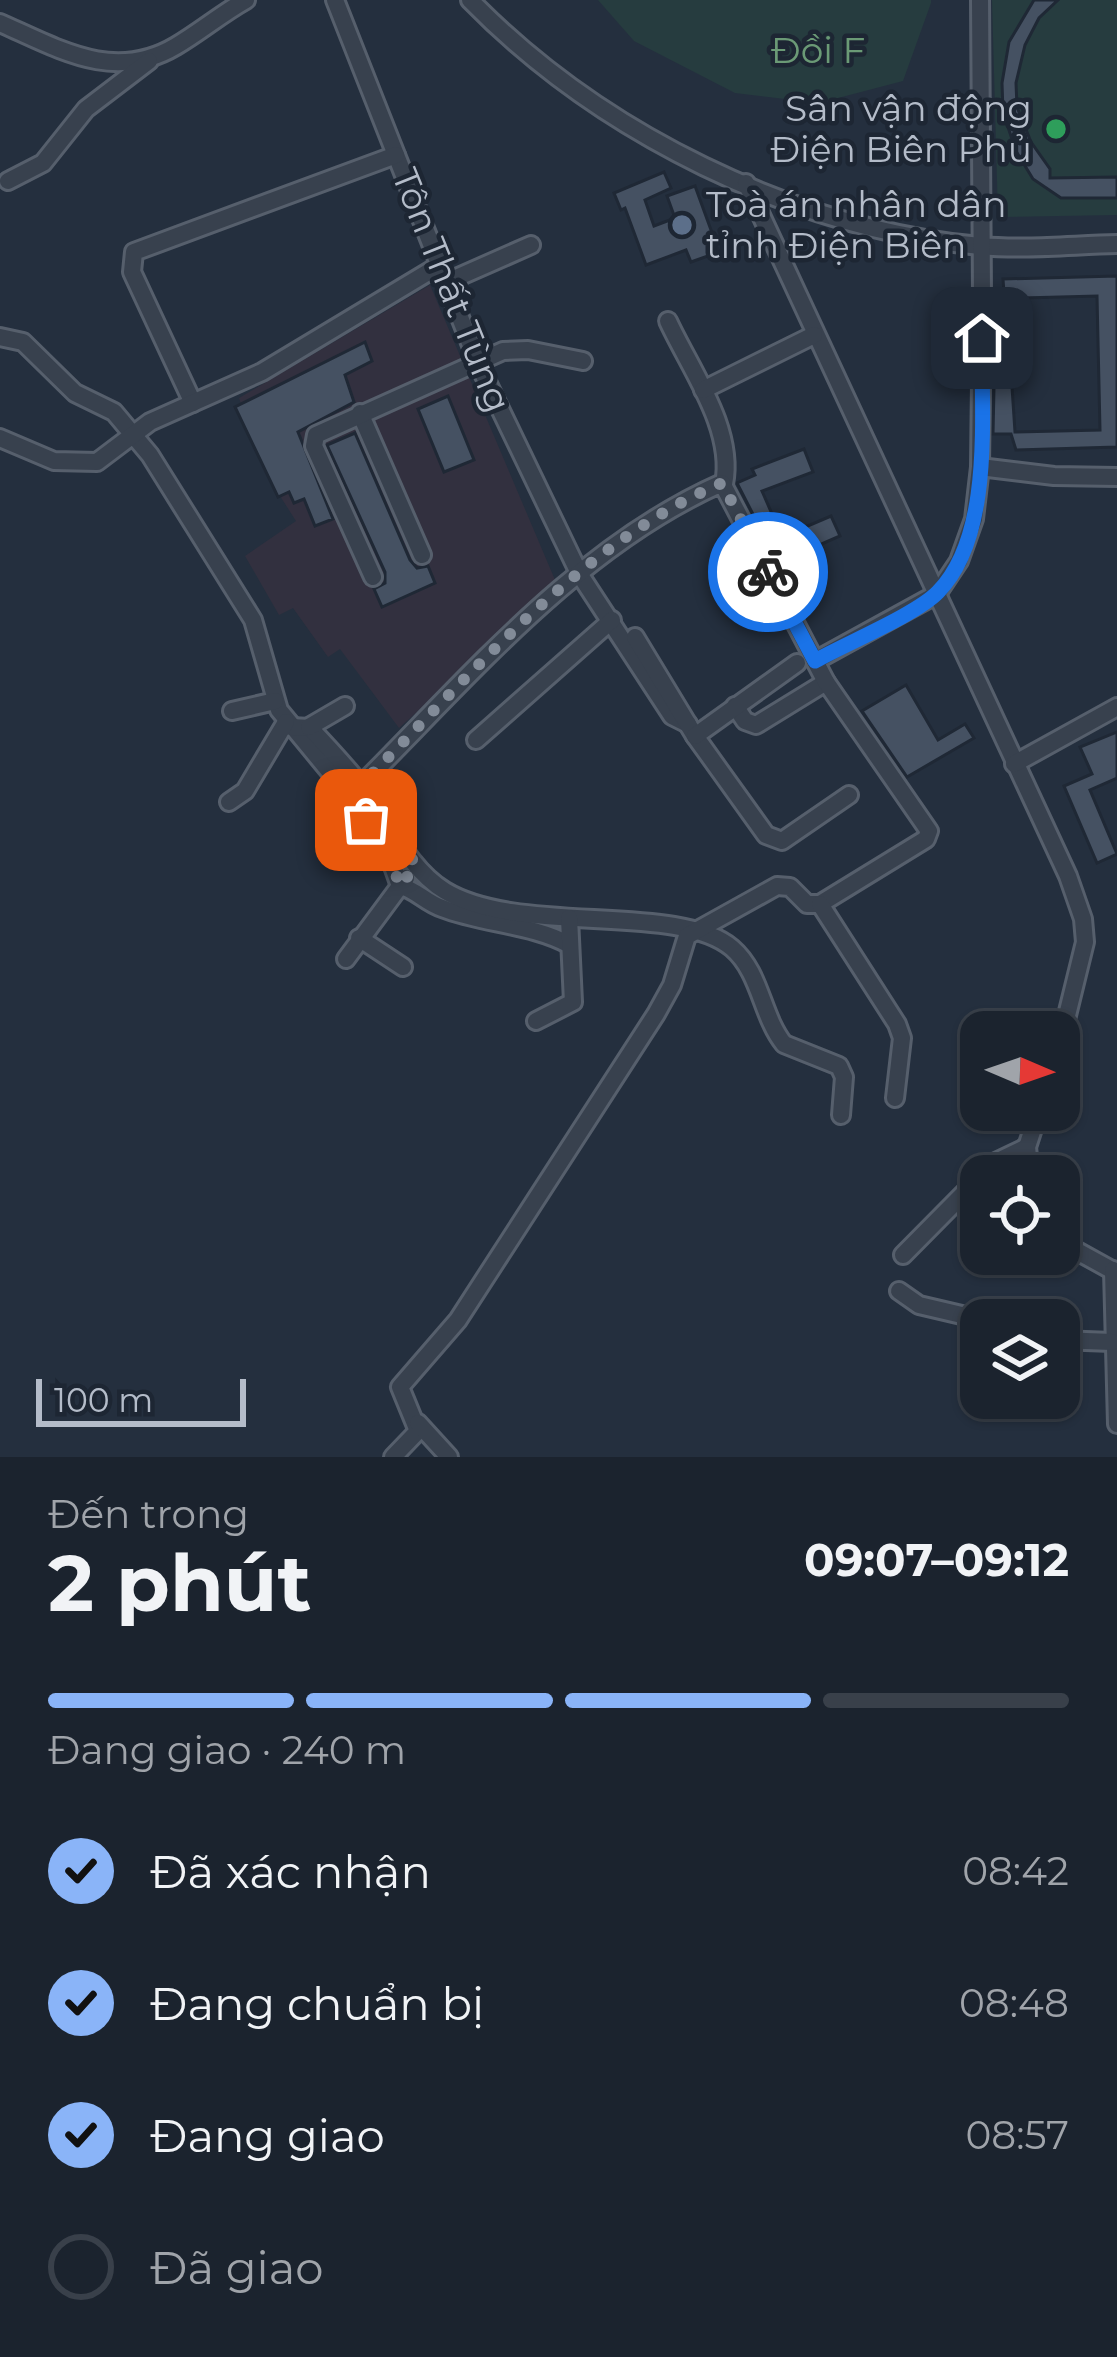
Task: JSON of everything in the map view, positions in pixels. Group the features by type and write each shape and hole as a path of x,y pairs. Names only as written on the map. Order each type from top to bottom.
{"street":[{"path":"8,181 43,163 86,109 154,57 246,0"},
{"name":"Tôn Thất Tùng","path":"334,0 478,363 580,574 672,716 691,730 774,840 782,841 849,795"},
{"path":"470,0 549,73 746,183 848,219 981,246 1117,244"},
{"path":"691,730 806,662 937,594 959,561 974,519 980,467 980,0"},
{"path":"0,23 99,63 154,57"},
{"path":"193,403 132,272 134,252 396,155"},
{"path":"746,183 1068,876 1083,919 1083,965 1070,1011"},
{"path":"0,437 54,461 85,465 110,456 150,422 262,372 444,273 531,245"},
{"path":"448,1457 418,1423 400,1388 458,1320 656,1015 672,985 687,936 784,885 807,904 820,904 926,839 929,831 826,682 806,662 724,484 729,461 703,389 668,321"},
{"path":"703,389 814,335"},
{"path":"0,338 29,346 74,393 114,412 134,435 253,620 275,701 342,784 390,858 400,886 445,910 547,933 570,945"},
{"path":"373,577 314,446 319,433 514,349 583,361"},
{"path":"360,413 422,555"},
{"path":"980,467 1117,477"},
{"path":"361,785 612,545 724,484"},
{"path":"476,740 612,620"},
{"path":"735,706 745,721 756,725 826,682"},
{"path":"232,712 275,701"},
{"path":"229,802 245,791 296,726 345,706"},
{"path":"1014,764 1117,707"},
{"path":"296,726 361,785 434,884 468,902 568,918 697,930 731,947 750,968 784,1044 838,1066 844,1077 841,1115"},
{"path":"346,958 416,865"},
{"path":"820,904 897,1024 902,1038 895,1098"},
{"path":"536,1021 573,1002 568,918"},
{"path":"358,938 403,967"},
{"path":"1028,1155 1032,1131"},
{"path":"903,1255 994,1163 1027,1147"},
{"path":"1080,1253 1115,1272 1112,1342 1117,1424"},
{"path":"899,1291 920,1304 960,1314"},
{"path":"1080,1341 1112,1342"},
{"path":"393,1457 418,1431 418,1423"}],"shaded area":[{"path":"430,285 558,587 399,728 340,649 328,657 293,608 279,615 245,556 296,521 264,471 239,398"}],"green space":[{"name":"Đồi F","path":"598,0 931,3 903,81 819,103 735,93 634,41"},
{"name":"Sân vận động Điện Biên Phủ","path":"992,0 1117,0 1117,215 998,217"}],"building":[{"path":"1034,0 1058,0 1039,18 1025,45 1016,83 1017,107 1031,142 1050,169 1050,178 1117,177 1117,198 1061,198 1033,179 1016,151 1003,112 1002,83 1009,42"},
{"name":"Toà án nhân dân tỉnh Điện Biên","path":"664,172 671,188 645,200 654,226 675,218 667,196 695,186 719,252 691,262 686,250 646,265 625,208 621,210 614,193"},
{"path":"1117,276 1117,447 1016,450 1011,434 993,434 994,387 1012,387 1015,432 1100,430 1097,296 1023,298 1027,335 1007,337 1003,279"},
{"path":"365,342 372,361 345,375 354,402 298,432 333,519 315,526 304,499 294,503 289,492 278,497 235,407"},
{"path":"448,396 474,460 444,472 418,409"},
{"path":"355,433 410,560 417,568 428,566 435,583 382,607 374,589 385,583 385,572 327,445"},
{"path":"804,449 813,472 762,491 782,537 831,516 840,536 778,563 737,483 755,475 752,469"},
{"path":"906,685 938,740 965,724 974,738 907,777 862,711"},
{"path":"1117,732 1117,778 1090,790 1117,854 1097,863 1064,786 1092,774 1080,747"}],"way so far":[{"path":"366,820 390,858 400,886 416,865 361,785 612,545 722,483 768,572"}],"place":[{"name":"Sân vận động Điện Biên Phủ","path":"1056,129"},
{"name":"Toà án nhân dân tỉnh Điện Biên","path":"682,225"}],"route":[{"path":"768,572 815,661 937,594 959,561 974,519 980,467 982,338"}]}
